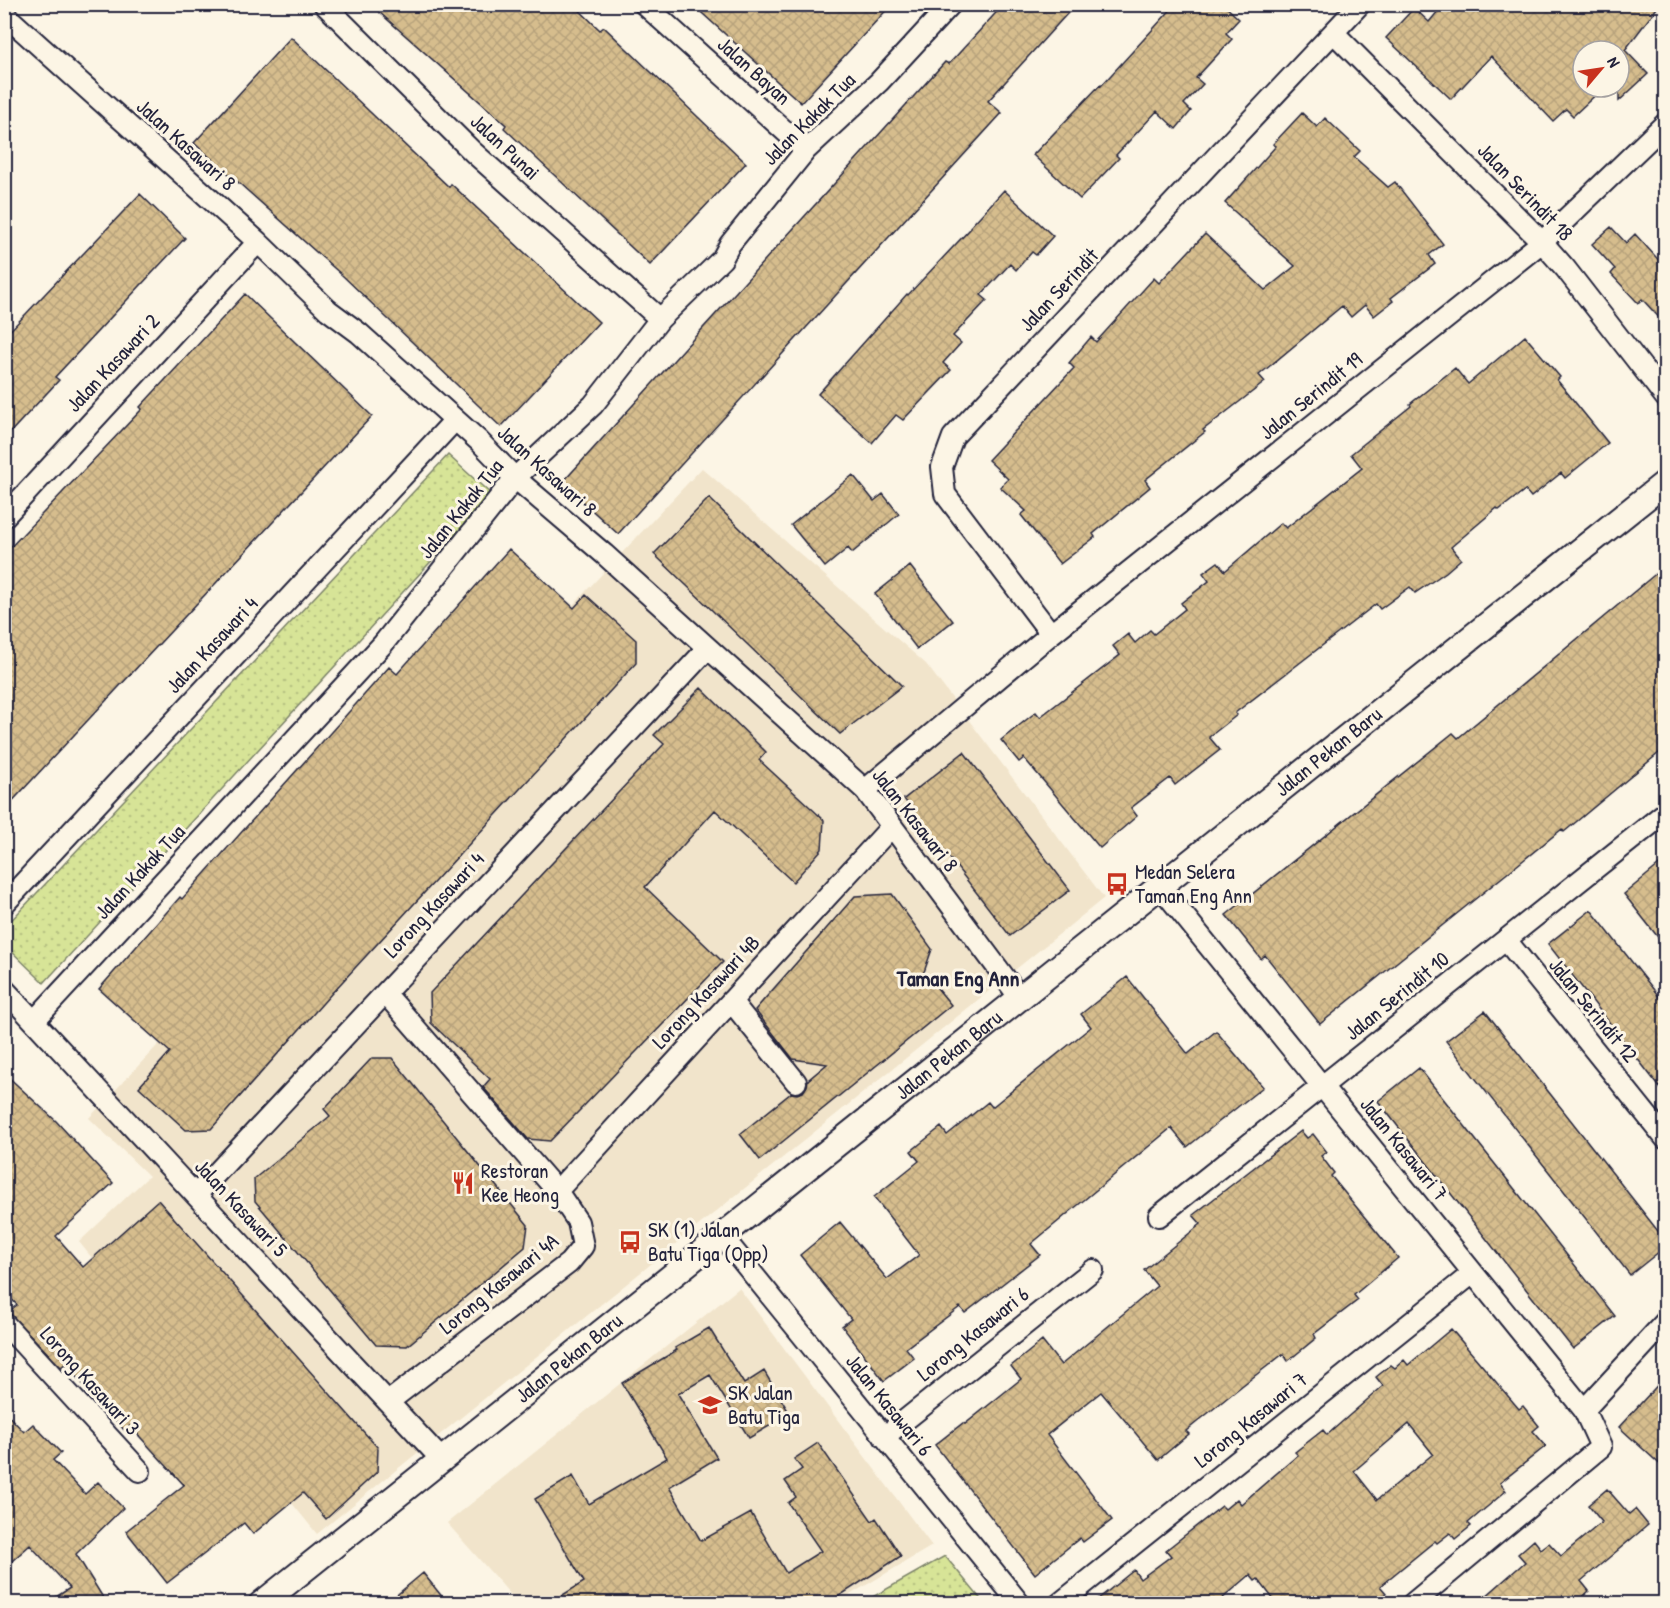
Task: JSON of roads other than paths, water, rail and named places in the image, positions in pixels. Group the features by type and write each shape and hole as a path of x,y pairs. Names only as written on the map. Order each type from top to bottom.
{"street":[{"name":"Jalan Punai","path":"324,4 473,152 660,319"},
{"name":"Jalan Bayan","path":"644,4 806,150"},
{"name":"Jalan Kakak Tua","path":"34,1021 383,644 514,478 593,405 660,319 722,259 730,244 806,150 879,82 951,4"},
{"name":"Jalan Serindit","path":"1051,634 945,494 942,467 953,437 1360,4"},
{"name":"Jalan Kasawari 8","path":"4,14 258,242 328,310 359,333 455,420 514,478 611,561 865,790 1020,998"},
{"name":"Jalan Serindit 18","path":"1334,33 1542,242 1665,398"},
{"name":"Jalan Serindit 19","path":"865,790 1051,634 1542,242 1665,123"},
{"name":"Jalan Kasawari 2","path":"4,517 258,242"},
{"name":"Jalan Kasawari 4","path":"4,904 455,420"},
{"name":"Jalan Pekan Baru","path":"261,1604 1665,482"},
{"name":"Lorong Kasawari 4","path":"196,1195 708,648"},
{"name":"Jalan Serindit 10","path":"1159,1216 1665,812"},
{"name":"Lorong Kasawari 4B","path":"556,1191 892,826"},
{"name":"Jalan Kasawari 7","path":"1160,886 1584,1410 1601,1447 1412,1604"},
{"name":"Jalan Serindit 12","path":"1506,940 1665,1138"},
{"name":"Jalan Kasawari 5","path":"4,989 442,1460"},
{"name":"Lorong Kasawari 4A","path":"385,993 556,1191 578,1222 583,1246 569,1263 388,1402"},
{"path":"731,1001 796,1082"},
{"name":"Jalan Kasawari 6","path":"722,1236 1020,1604"},
{"name":"Lorong Kasawari 6","path":"884,1437 1093,1270"},
{"name":"Lorong Kasawari 7","path":"1059,1604 1473,1273"},
{"path":"1584,1410 1665,1321"},
{"name":"Lorong Kasawari 3","path":"4,1323 140,1471"}],"place":[{"name":"Medan Selera Taman Eng Ann","path":"1117,884"},
{"name":"Restoran Kee Heong","path":"463,1183"},
{"name":"SK (1) Jalan Batu Tiga (Opp)","path":"630,1242"},
{"name":"SK Jalan Batu Tiga","path":"710,1405"}],"district":[{"name":"Taman Eng Ann","path":"958,978"}]}
